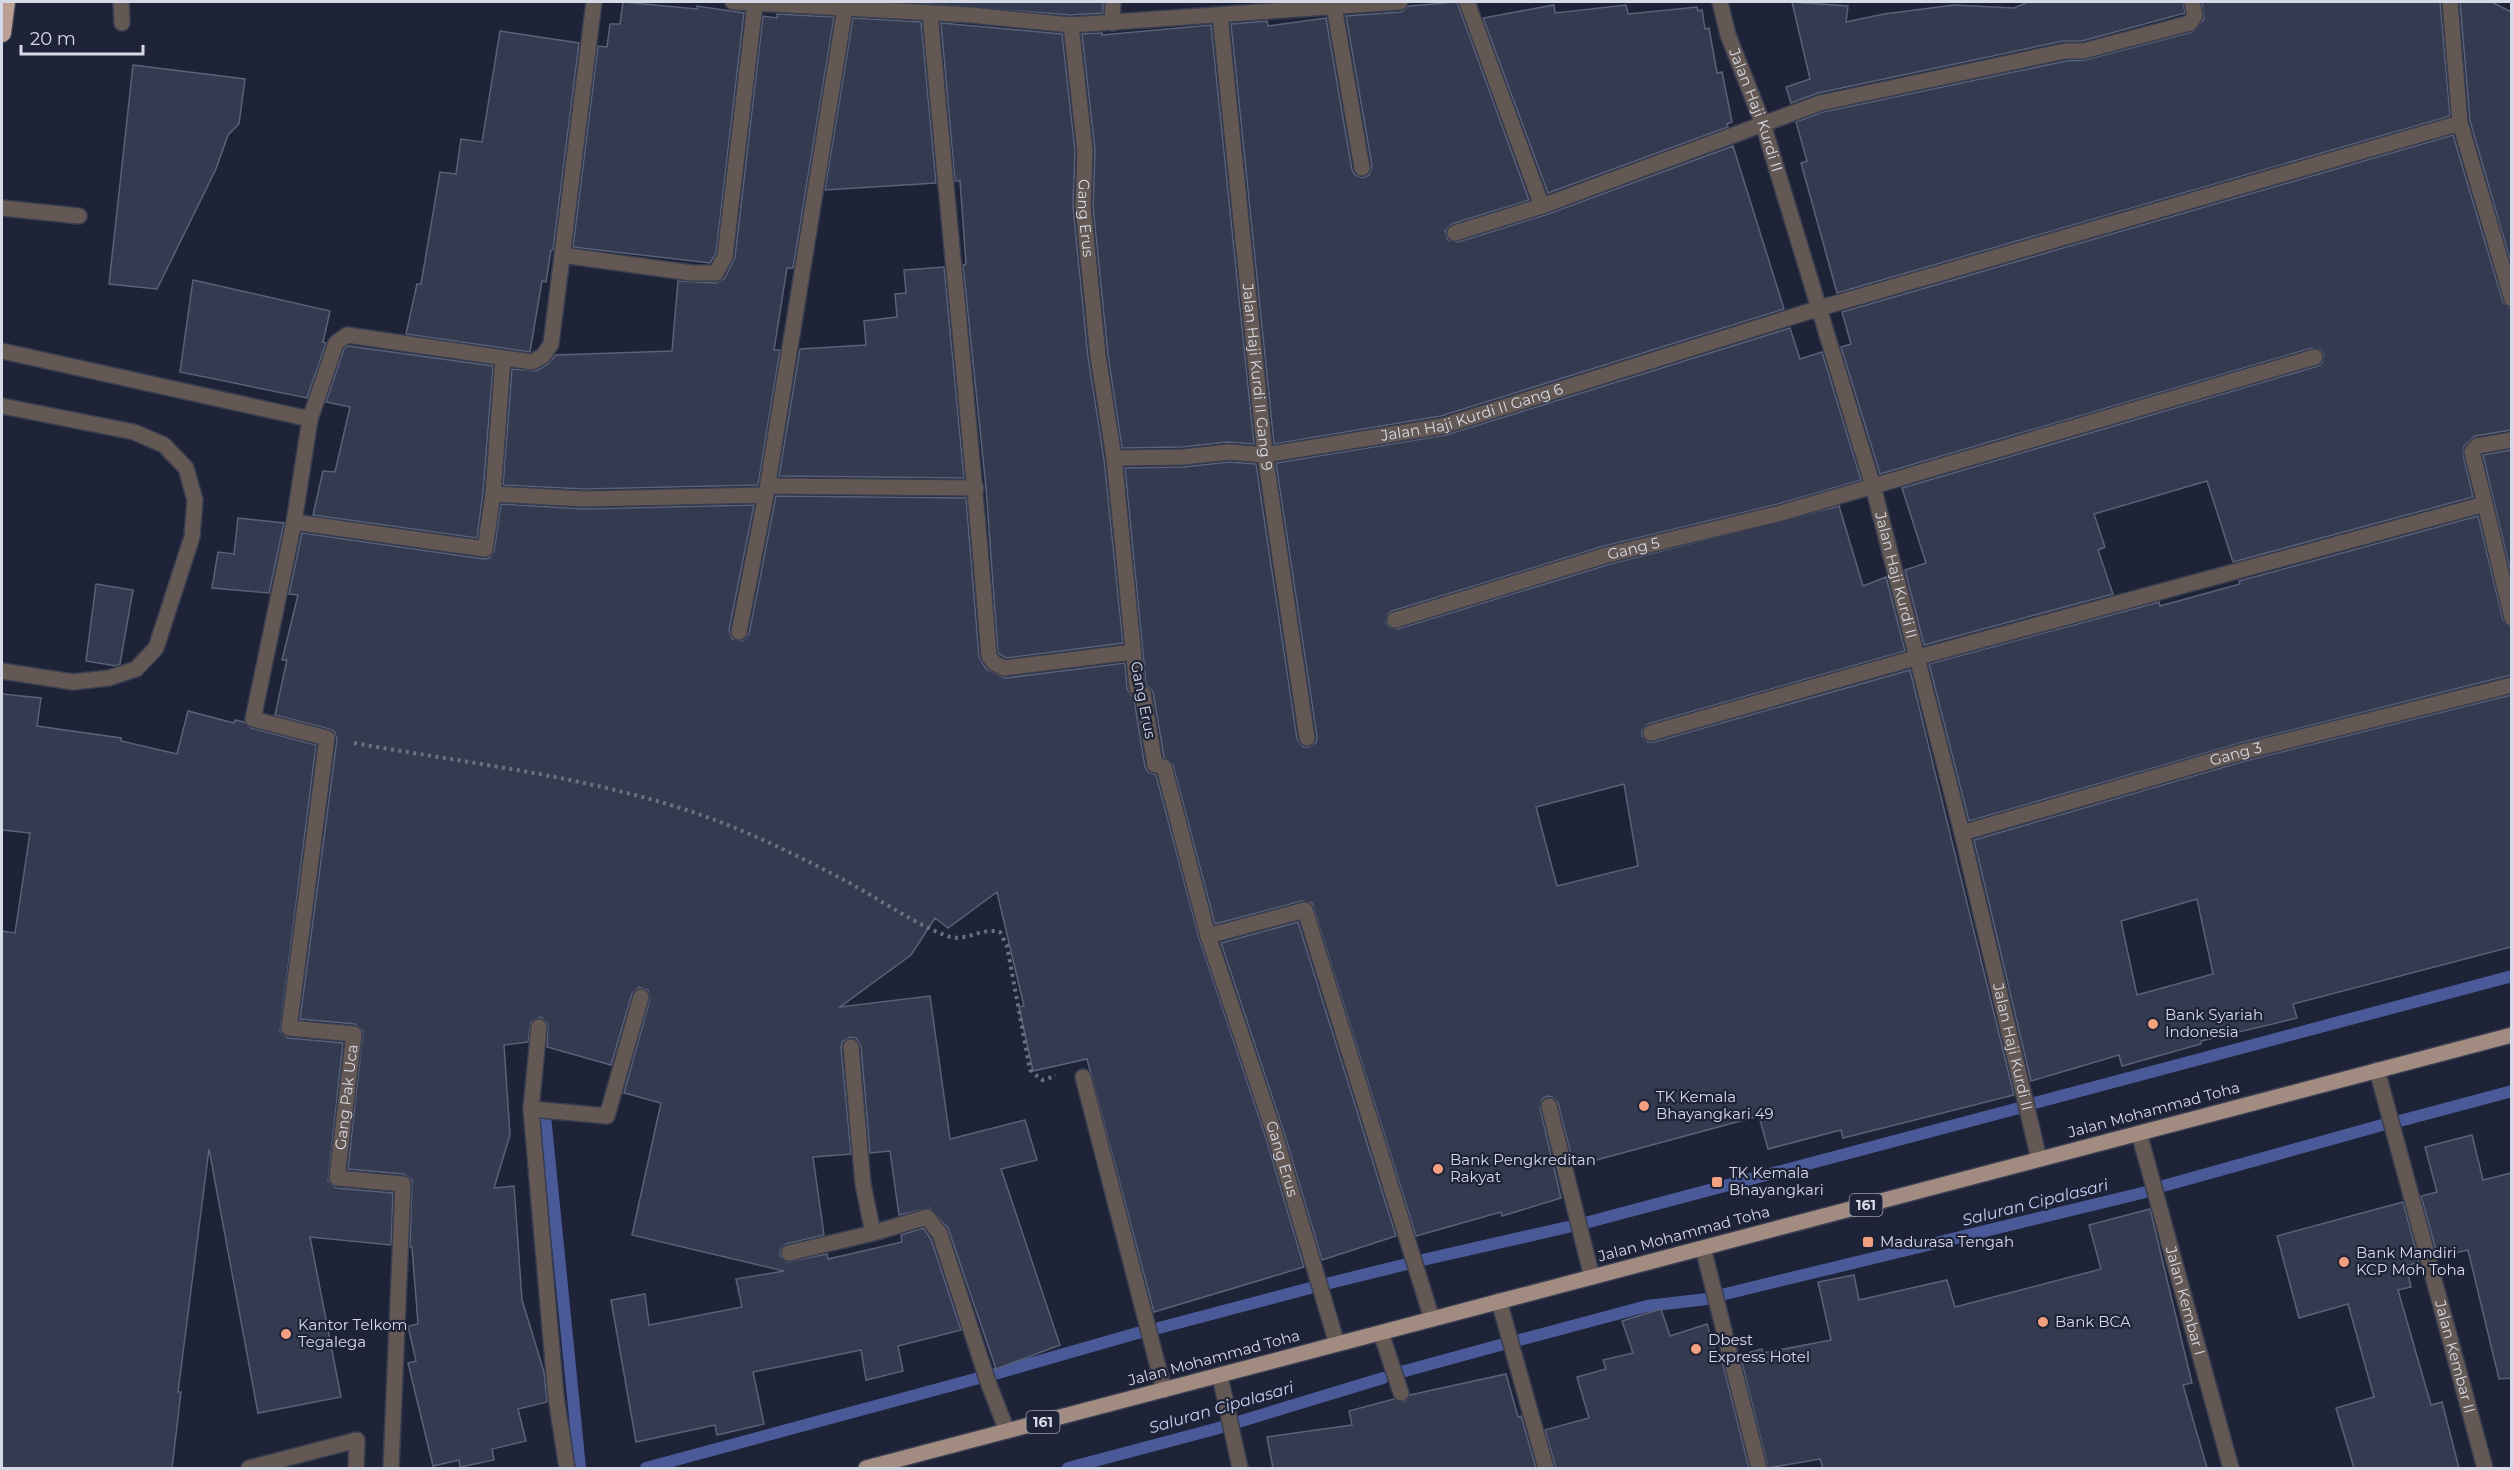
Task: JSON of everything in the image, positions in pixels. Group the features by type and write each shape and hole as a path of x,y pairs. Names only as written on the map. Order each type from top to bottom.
{"highway":[{"path":"2,33 6,2"}],"main road":[{"name":"Jalan Mohammad Toha","path":"866,1468 2511,1035"}],"street":[{"path":"121,2 122,23"},
{"path":"327,738 253,719 294,522 310,419 336,343 347,335 532,362 543,356 551,344 594,2"},
{"path":"733,2 804,3 930,13 972,8 1071,25 1400,2"},
{"path":"1112,23 1113,2"},
{"path":"1467,2 1542,206"},
{"name":"Jalan Haji Kurdi II","path":"1720,2 1728,35 1763,124 1873,486 1915,658 1962,833 2039,1159"},
{"path":"1455,233 1542,206 1820,103 2066,51 2083,51 2190,23 2195,15 2192,2"},
{"path":"2450,2 2460,123 2511,299"},
{"path":"562,255 692,273 716,273 725,256 755,4"},
{"path":"1334,6 1362,168"},
{"path":"739,632 767,490 845,8"},
{"path":"930,13 964,385 976,488 989,656 994,663 1004,668 1133,652"},
{"name":"Jalan Haji Kurdi II Gang 9","path":"1220,15 1265,455 1306,738"},
{"name":"Gang Erus","path":"1071,25 1085,151 1083,206 1098,356 1114,458 1137,688 1143,694 1155,765 1164,767 1208,936 1275,1136 1337,1344"},
{"name":"Jalan Haji Kurdi II Gang 6","path":"1114,458 1183,457 1228,452 1265,455 1443,426 1820,308 2460,123"},
{"path":"2,208 79,216"},
{"path":"2,351 310,419"},
{"name":"Gang 5","path":"1395,620 1607,555 1781,513 2314,357"},
{"path":"294,522 483,549 486,547 493,494 503,358"},
{"path":"2,406 134,432 164,445 186,468 195,500 192,537 156,648 136,669 109,678 73,682 2,671"},
{"path":"2511,440 2478,446 2472,452 2511,618"},
{"path":"493,494 584,499 767,490 976,488"},
{"path":"1651,733 1821,687 1915,658 2486,504"},
{"name":"Gang 3","path":"1962,833 2242,752 2511,685"},
{"name":"Gang Pak Uca","path":"327,738 289,1028 354,1034 337,1178 403,1184 392,1468"},
{"path":"1208,936 1305,910 1432,1319"},
{"path":"531,1109 607,1116 641,997"},
{"path":"539,1027 531,1109 556,1397 567,1468"},
{"path":"851,1047 862,1184 873,1233"},
{"name":"Jalan Kembar II","path":"2378,1070 2485,1468"},
{"path":"1083,1077 1164,1390"},
{"path":"1549,1106 1592,1277"},
{"name":"Jalan Kembar I","path":"2139,1133 2231,1468"},
{"path":"789,1253 873,1233 927,1217 940,1234 988,1382 1007,1431"},
{"path":"1703,1248 1759,1468"},
{"path":"1499,1301 1546,1468"},
{"path":"1381,1333 1401,1393"},
{"path":"1220,1376 1240,1468"},
{"path":"249,1468 357,1440 356,1468"}],"path":[{"path":"327,738 530,772 674,806 738,828 950,937 957,939 990,930 1000,932 1007,946 1030,1070 1042,1080 1072,1072 1083,1077"}],"building":[{"path":"623,2 697,9 697,6 744,13 716,253 710,263 573,247 598,46 607,47 610,24 620,24"},
{"path":"903,2 1103,2 1103,13 1071,15"},
{"path":"1457,2 1529,200 1452,224 1445,231 1448,240 1458,242 1545,215 1733,146 1784,309 1441,416 1274,444 1231,24 1267,21 1268,26 1326,18 1352,170 1355,175 1363,178 1369,175 1372,166 1346,16 1401,12 1409,6"},
{"path":"1792,2 1848,6 1846,22 1884,14 1954,5 2014,8 2028,2 2183,2 2185,13 2082,41 2063,41 1818,93 1791,103 1786,87 1810,79"},
{"path":"2202,2 2440,2 2450,116 1837,293 1801,163 1807,161 1796,122 1823,112 2066,61 2085,60 2192,32 2204,19"},
{"path":"2460,2 2492,2 2511,12 2511,263 2470,121"},
{"path":"1554,5 1555,13 1626,5 1628,14 1697,7 1698,11 1702,10 1705,29 1709,28 1717,73 1722,72 1732,122 1727,124 1728,127 1548,193 1483,18"},
{"path":"777,14 834,17 793,268 787,268 774,350 780,350 758,485 584,489 503,485 512,369 536,371 548,364 556,355 672,351 678,281 716,283 725,278 735,257 763,16 777,18"},
{"path":"853,18 921,22 936,183 825,190"},
{"path":"941,23 1062,34 1075,151 1073,207 1088,357 1104,459 1123,643 1006,658 998,653 986,488 963,265 966,264 960,181 955,181"},
{"path":"1211,25 1254,444 1228,442 1182,447 1122,448 1108,355 1093,206 1095,150 1082,34 1102,33 1102,35"},
{"path":"500,31 579,43 553,250 551,250 546,282 542,281 530,352 406,334 417,284 421,284 440,172 456,174 461,139 482,142"},
{"path":"133,65 245,79 239,124 228,135 216,169 157,289 109,284"},
{"path":"2453,135 2503,302 2511,309 2511,430 2475,436 2464,446 2463,454 2473,497 2233,562 2207,481 2094,514 2105,547 2098,550 2113,594 1924,645 1905,570 1926,563 1902,488 2318,366 2322,363 2324,355 2321,350 2312,348 1880,474 1841,347 1851,344 1842,312"},
{"path":"944,267 964,478 779,476 800,349 866,345 864,321 897,317 895,294 906,293 904,270"},
{"path":"193,280 330,311 323,342 326,343 307,398 180,372"},
{"path":"1790,328 1800,359 1822,352 1861,480 1778,504 1604,546 1392,611 1388,614 1386,622 1389,627 1398,629 1610,564 1839,506 1863,586 1886,577 1905,651 1648,724 1642,730 1642,736 1648,742 1654,742 1910,670 2014,1095 1843,1138 1841,1130 1768,1149 1759,1116 1574,1166 1558,1103 1552,1097 1547,1096 1542,1099 1540,1108 1561,1198 1502,1216 1501,1212 1416,1236 1312,903 1302,901 1215,924 1173,765 1164,757 1153,692 1146,684 1125,468 1183,467 1229,462 1256,464 1297,739 1303,747 1309,747 1316,742 1317,737 1276,463 1446,435","holes":["1624,784 1638,866 1557,886 1536,807"]},
{"path":"348,346 493,366 483,493 477,538 313,515 323,471 335,472 350,407 326,402 344,349"},
{"path":"2511,450 2511,574 2483,455"},
{"path":"776,496 966,498 979,657 986,669 1005,678 1125,663 1127,689 1134,699 1145,767 1148,772 1156,775 1199,938 1266,1138 1304,1267 1154,1312 1087,1059 1033,1071 1019,1007 1024,1006 997,892 948,928 935,918 911,955 840,1007 930,996 950,1139 1025,1120 1037,1160 1001,1169 1060,1345 996,1369 948,1228 929,1208 899,1215 890,1151 870,1153 861,1046 856,1038 850,1037 842,1042 841,1048 851,1154 813,1157 824,1235 786,1244 780,1250 780,1256 787,1262 827,1254 828,1259 902,1242 901,1235 923,1228 931,1239 961,1330 898,1346 903,1371 866,1380 861,1350 753,1372 764,1424 717,1435 715,1425 636,1442 611,1300 645,1294 649,1325 742,1307 736,1279 784,1271 632,1235 661,1103 624,1093 650,999 648,990 639,987 632,994 611,1065 547,1047 548,1024 541,1017 531,1022 528,1042 504,1045 510,1135 494,1188 514,1186 522,1300 544,1372 547,1402 518,1409 526,1441 492,1449 494,1460 460,1467 459,1460 433,1466 408,1363 416,1361 408,1326 418,1324 412,1247 410,1247 412,1180 404,1174 348,1169 363,1031 355,1024 300,1019 337,739 334,731 329,729 275,715 287,660 282,660 298,595 289,594 302,533 484,559 489,558 494,551 501,504 584,509 754,505 729,630 732,639 742,641 749,634"},
{"path":"2478,516 2503,620 2511,627 2511,675 2240,743 1969,821 1929,664 2159,602 2160,606 2240,584 2239,581"},
{"path":"238,518 284,523 269,593 212,588 218,552 234,554"},
{"path":"96,584 133,590 120,664 116,666 86,661"},
{"path":"2,694 41,698 37,726 121,738 121,741 177,754 188,711 234,723 235,720 244,722 251,728 316,745 280,1031 288,1038 343,1043 328,1181 336,1188 393,1193 391,1245 310,1237 341,1397 258,1413 209,1149 178,1392 181,1392 172,1468 2,1468 2,931 15,933 30,833 2,830"},
{"path":"2511,695 2511,947 2293,1004 2297,1018 2201,1041 2201,1044 2122,1066 2119,1055 2031,1081 1974,840 2245,761","holes":["2197,899 2213,974 2137,995 2121,921"]},
{"path":"1298,922 1396,1236 1322,1260 1284,1132 1221,943"},
{"path":"2472,1135 2483,1180 2511,1173 2511,1378 2499,1379 2468,1250 2438,1257 2421,1196 2437,1192 2425,1147"},
{"path":"2403,1202 2419,1262 2406,1266 2411,1287 2398,1290 2431,1405 2442,1402 2459,1468 2354,1468 2336,1408 2374,1397 2348,1304 2299,1318 2277,1236"},
{"path":"2150,1209 2192,1383 2183,1385 2207,1468 1823,1468 1820,1459 1768,1468 1740,1355 1762,1349 1763,1353 1831,1340 1818,1282 1854,1275 1859,1300 1947,1280 1955,1307 2101,1269 2089,1225"},
{"path":"1661,1309 1670,1336 1707,1324 1718,1362 1722,1361 1749,1468 1556,1468 1545,1430 1589,1418 1577,1377 1606,1369 1603,1360 1633,1353 1622,1321"},
{"path":"1506,1374 1536,1468 1273,1468 1267,1437 1352,1425 1349,1411 1394,1399 1404,1402 1410,1395"}],"waterway":[{"path":"2031,1104 2512,976"},
{"name":"Saluran Cipalasari","path":"2396,1122 2512,1091"},
{"path":"1585,1223 2019,1108"},
{"path":"545,1115 580,1468"},
{"name":"Saluran Cipalasari","path":"2156,1188 2382,1125"},
{"name":"Saluran Cipalasari","path":"1721,1295 2146,1192"},
{"path":"1418,1261 1568,1227"},
{"path":"1326,1284 1407,1264"},
{"path":"1155,1329 1314,1287"},
{"name":"Saluran Cipalasari","path":"1516,1341 1647,1306 1707,1299"},
{"path":"991,1375 1141,1332"},
{"name":"Saluran Cipalasari","path":"1401,1372 1504,1344"},
{"path":"646,1468 979,1378"},
{"name":"Saluran Cipalasari","path":"1068,1468 1215,1429 1383,1378"}],"place":[{"name":"Bank Syariah Indonesia","path":"2153,1024"},
{"name":"TK Kemala Bhayangkari 49","path":"1644,1106"},
{"name":"Bank Pengkreditan Rakyat","path":"1438,1169"},
{"name":"TK Kemala Bhayangkari","path":"1717,1182"},
{"name":"Madurasa Tengah","path":"1868,1242"},
{"name":"Bank Mandiri KCP Moh Toha","path":"2344,1262"},
{"name":"Bank BCA","path":"2043,1322"},
{"name":"Kantor Telkom Tegalega","path":"286,1334"},
{"name":"Dbest Express Hotel","path":"1696,1349"}]}
